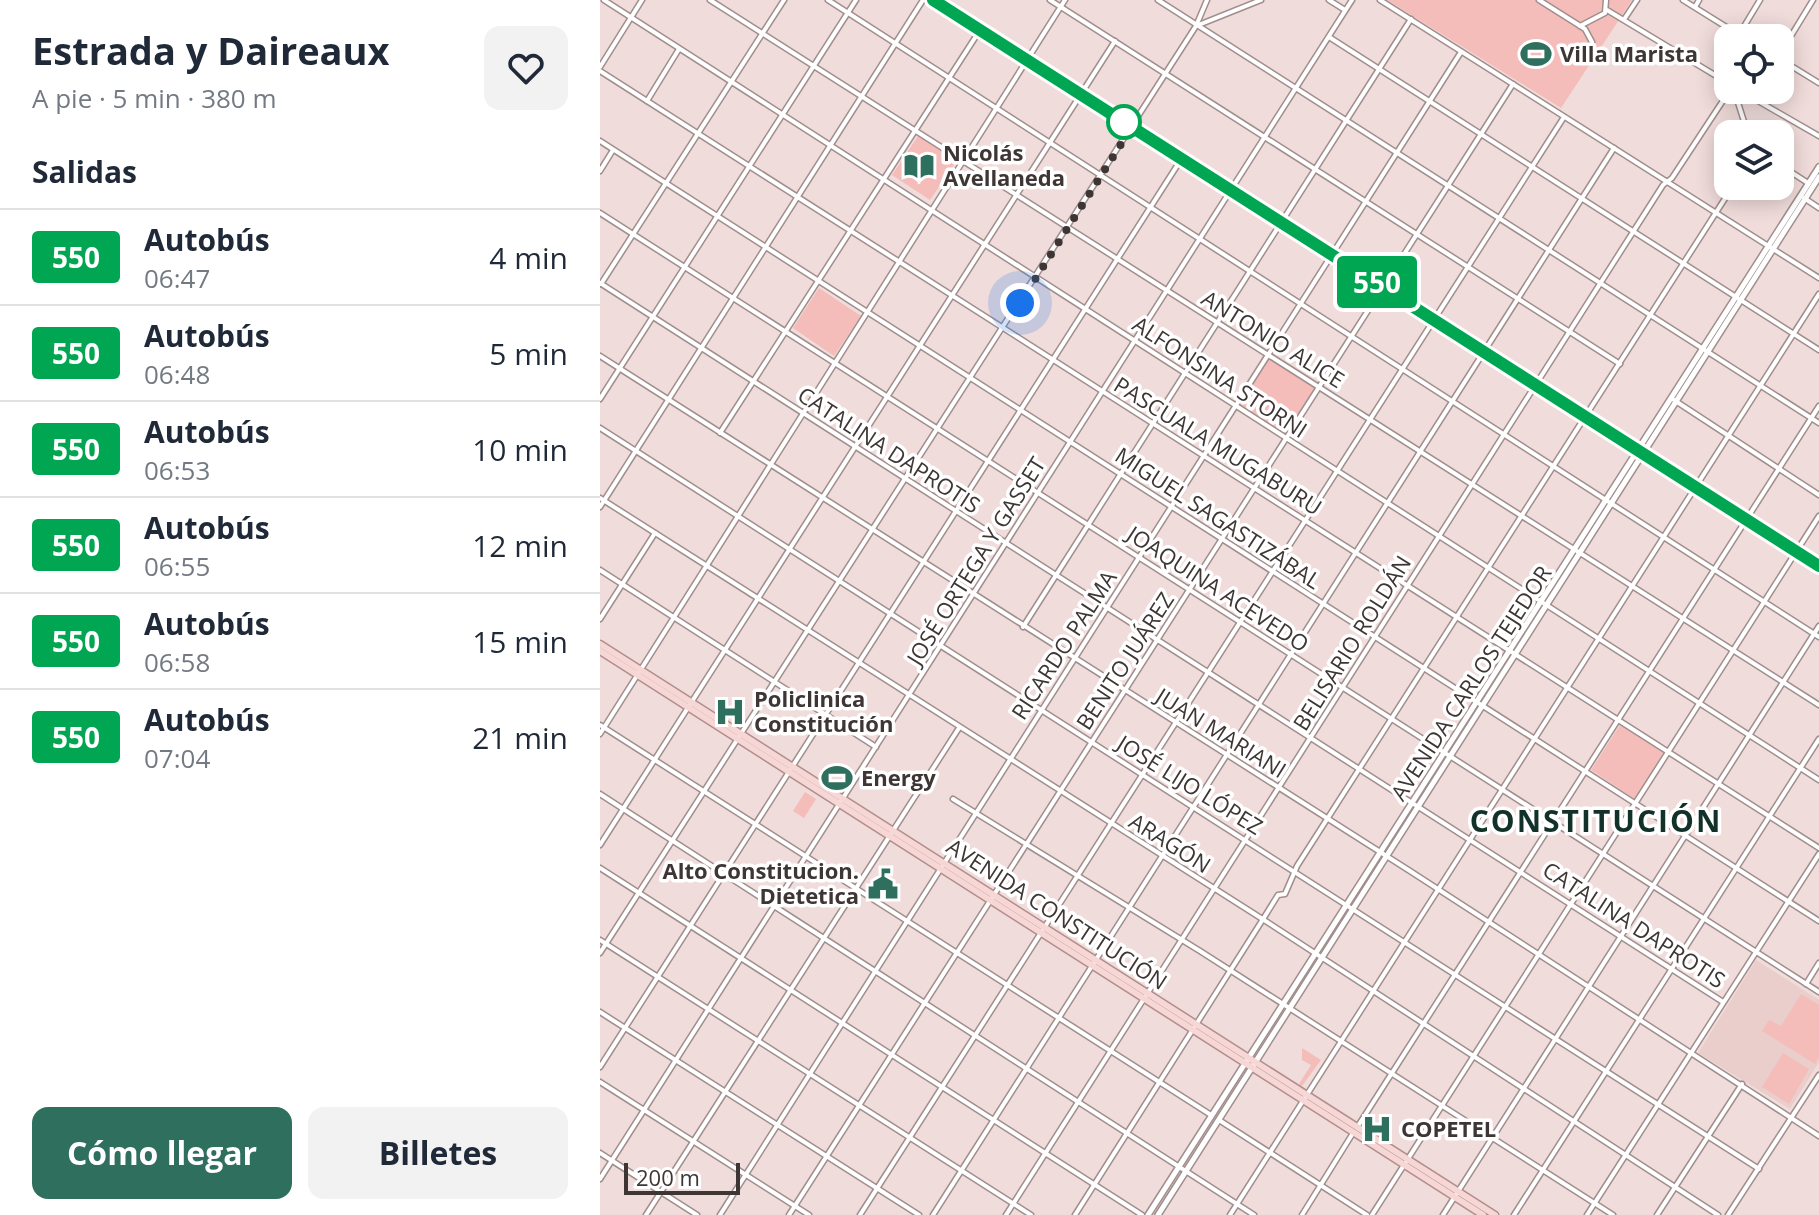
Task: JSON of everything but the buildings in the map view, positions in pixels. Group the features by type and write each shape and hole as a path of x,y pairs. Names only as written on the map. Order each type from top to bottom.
{"main road":[{"path":"933,0 1537,383 1819,566"},
{"name":"AVENIDA CARLOS TEJEDOR","path":"1803,197 1819,167"},
{"name":"AVENIDA CARLOS TEJEDOR","path":"1286,1008 1314,956 1350,906 1770,248 1819,177"},
{"name":"AVENIDA CONSTITUCIÓN","path":"600,644 690,705 1405,1162 1495,1215"},
{"name":"AVENIDA CONSTITUCIÓN","path":"600,651 640,672"},
{"name":"AVENIDA CARLOS TEJEDOR","path":"1148,1215 1322,957 1350,906"},
{"name":"AVENIDA CARLOS TEJEDOR","path":"1158,1215 1250,1063"},
{"name":"AVENIDA CONSTITUCIÓN","path":"1456,1194 1483,1215"}],"street":[{"name":"ALFONSINA STORNI","path":"604,0 1819,780"},
{"path":"600,69 642,0"},
{"name":"ANTONIO ALICE","path":"711,0 1819,705"},
{"path":"600,285 784,0"},
{"path":"828,0 1817,636"},
{"path":"600,399 856,0"},
{"path":"600,507 602,499 636,451 923,0"},
{"path":"1050,0 1620,364"},
{"path":"600,734 602,726 708,567 999,110 1065,0"},
{"path":"1158,0 1819,423"},
{"path":"600,953 703,790 810,632 1166,74 1196,26 1207,0"},
{"path":"1196,26 1261,0"},
{"path":"1329,0 1345,10"},
{"name":"JOSÉ ORTEGA Y GASSET","path":"600,1179 1352,0"},
{"path":"1380,0 1819,278"},
{"path":"1539,0 1580,26 1592,42"},
{"path":"1606,0 1607,10"},
{"path":"1625,18 1637,0"},
{"path":"1683,0 1720,24"},
{"path":"1695,7 1699,0"},
{"path":"1747,24 1760,0"},
{"path":"1794,33 1813,0"},
{"path":"1580,26 1607,10"},
{"path":"1607,10 1714,74"},
{"path":"1023,627 1411,19"},
{"path":"720,433 980,30"},
{"path":"1329,37 1819,350"},
{"path":"600,845 1115,41"},
{"path":"647,101 679,49"},
{"name":"RICARDO PALMA","path":"720,1215 1461,52"},
{"path":"1794,66 1817,82 1819,75"},
{"name":"PASCUALA MUGABURU","path":"600,69 1819,851"},
{"name":"BENITO JUÁREZ","path":"789,1215 1513,84"},
{"name":"BELISARIO ROLDÁN","path":"1006,1215 1600,283 1668,180 1724,104"},
{"path":"1760,104 1819,136"},
{"path":"860,1215 1564,117"},
{"name":"MIGUEL SAGASTIZÁBAL","path":"600,141 1819,921"},
{"path":"933,1215 1614,148"},
{"path":"600,171 613,150"},
{"path":"600,1067 1182,158"},
{"path":"1794,174 1809,183"},
{"path":"1803,197 1819,208"},
{"path":"1075,1215 1278,895 1285,894 1295,871 1724,200"},
{"name":"JOAQUINA ACEVEDO","path":"600,213 1819,992"},
{"name":"CATALINA DAPROTIS","path":"600,285 1723,1002"},
{"path":"1230,1215 1819,294"},
{"name":"JUAN MARIANI","path":"600,356 1819,1136"},
{"path":"1674,400 1819,495"},
{"path":"1302,1215 1819,406"},
{"name":"JOSÉ LIJO LÓPEZ","path":"600,428 1759,1169"},
{"name":"ARAGÓN","path":"602,499 1162,858 1264,920 1314,956 1322,957 1718,1215"},
{"path":"602,726 1370,1215 1443,1106 1819,516"},
{"path":"600,619 655,533"},
{"path":"600,570 876,747"},
{"path":"1443,1215 1783,683 1817,636 1819,626"},
{"path":"646,1215 959,728"},
{"path":"1514,1215 1819,739"},
{"path":"600,794 1254,1215"},
{"path":"953,799 1180,938 1613,1215"},
{"path":"1587,1215 1819,851"},
{"path":"600,868 1142,1215"},
{"path":"600,940 1031,1215"},
{"path":"1806,984 1819,963"},
{"path":"600,1012 919,1215"},
{"path":"1728,1215 1819,1075"},
{"path":"600,1082 809,1215"},
{"path":"1657,1215 1742,1084"},
{"path":"600,1153 697,1215"}],"shaded area":[{"name":"Villa Marista","path":"1387,0 1632,0 1561,108"},
{"path":"920,133 958,159 930,200 892,175"},
{"path":"819,288 861,316 834,356 793,328"},
{"path":"1269,357 1319,387 1286,438 1239,404"},
{"path":"1620,725 1664,752 1635,799 1591,770"},
{"path":"805,792 816,799 804,818 793,811"},
{"path":"1756,960 1819,1000 1819,1062 1790,1109 1698,1053"},
{"path":"1801,994 1819,1005 1819,1057 1815,1064 1762,1031 1769,1020 1781,1026"},
{"path":"1302,1048 1321,1060 1302,1086 1299,1084 1311,1065 1302,1060"},
{"path":"1783,1053 1809,1069 1789,1104 1762,1087"}],"bus line":[{"name":"550","path":"933,0 1537,383 1819,566"}],"place":[{"name":"Villa Marista","path":"1536,54"},
{"name":"Nicolás Avellaneda","path":"919,166"},
{"name":"Policlinica Constitución","path":"730,712"},
{"name":"Energy","path":"837,778"},
{"name":"Alto Constitucion. Dietetica","path":"883,884"},
{"name":"COPETEL","path":"1377,1129"}],"district":[{"name":"CONSTITUCIÓN","path":"1596,822"}],"route":[{"path":"1020,303 1132,127 1124,122"}]}
